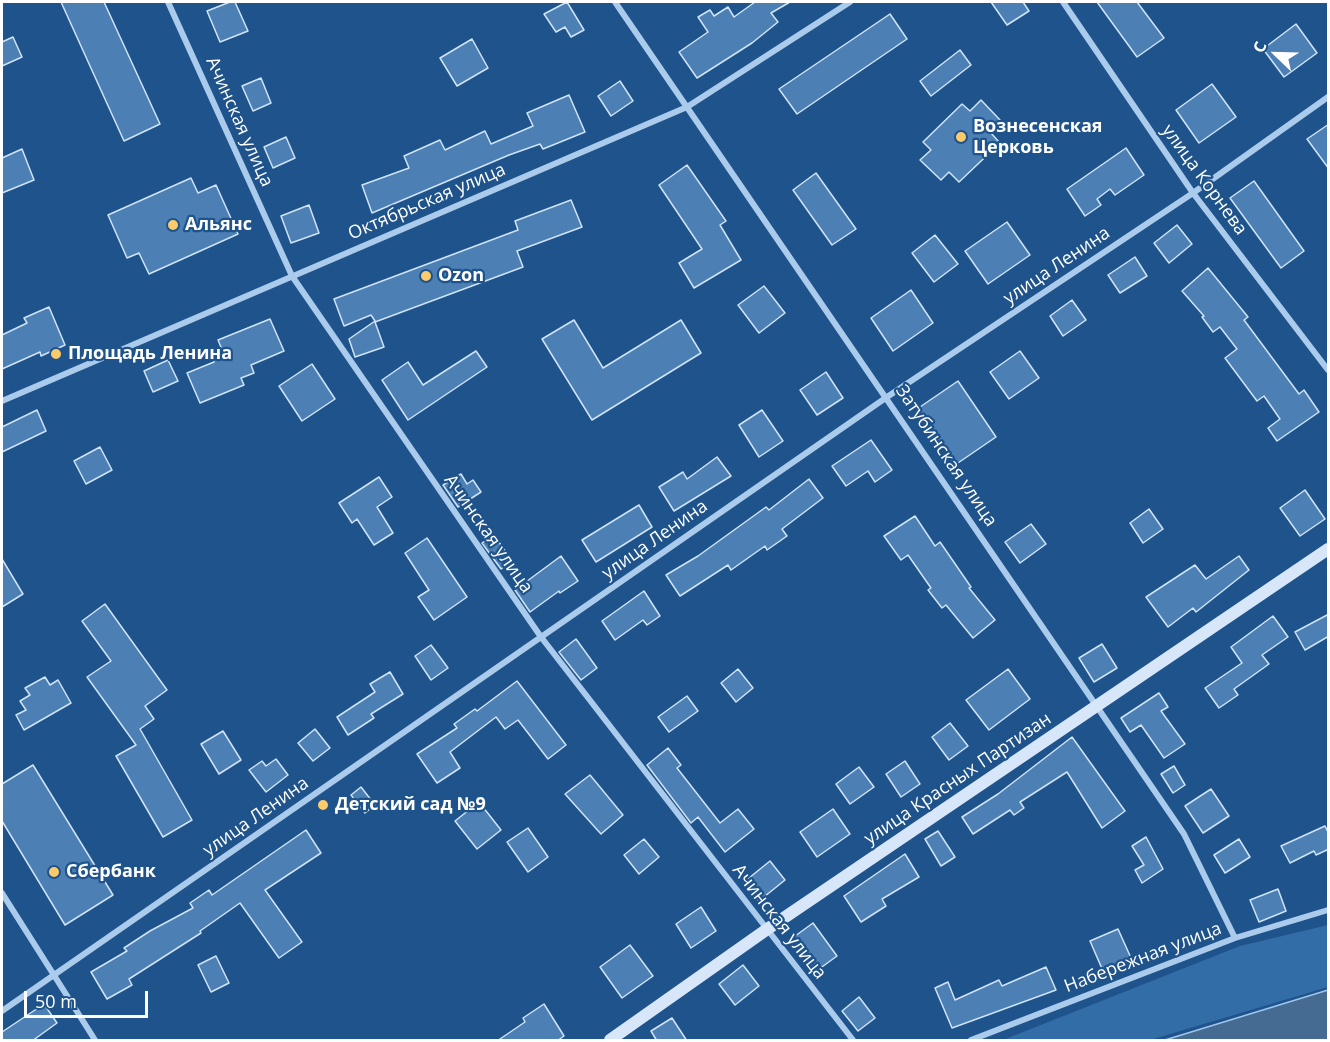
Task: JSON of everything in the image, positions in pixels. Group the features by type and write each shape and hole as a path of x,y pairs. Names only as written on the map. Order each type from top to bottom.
{"main road":[{"name":"улица Красных Партизан","path":"610,1041 766,930 1329,549"}],"street":[{"name":"Ачинская улица","path":"168,2 292,276 541,638 853,1041"},
{"name":"Затубинская улица","path":"615,2 1099,706 1184,834 1235,938"},
{"name":"Октябрьская улица","path":"2,401 687,107 850,2"},
{"name":"улица Корнева","path":"1063,2 1193,193 1329,370"},
{"name":"улица Ленина","path":"2,1011 887,397 1193,193 1329,97"},
{"path":"2,893 52,976 95,1041"},
{"name":"Набережная улица","path":"971,1041 1235,938 1329,910"}],"shaded area":[{"path":"1328,925 1328,987 1150,1040 1003,1040 1240,946"},
{"path":"1328,990 1328,1040 1165,1040"}],"building":[{"path":"61,2 104,2 160,124 124,141"},
{"path":"235,2 248,31 220,42 207,11"},
{"path":"567,2 584,30 571,37 565,27 556,32 544,14"},
{"path":"755,2 790,2 771,13 778,22 752,43 697,78 679,52 708,32 698,17 710,10 714,16 728,7 734,17"},
{"path":"991,2 1023,2 1029,11 1007,25"},
{"path":"1097,2 1137,2 1164,38 1137,57"},
{"path":"890,14 907,39 797,114 779,89"},
{"path":"1296,24 1317,53 1284,77 1263,49"},
{"path":"13,37 22,57 2,66 2,42"},
{"path":"472,39 488,68 457,86 440,58"},
{"path":"960,50 971,65 931,96 920,81"},
{"path":"261,78 271,103 253,111 242,86"},
{"path":"620,81 633,101 611,116 598,96"},
{"path":"1212,84 1236,117 1199,143 1176,110"},
{"path":"569,95 585,132 543,149 540,144 509,155 372,213 362,185 409,168 404,156 440,140 445,150 485,131 491,144 533,126 527,113"},
{"name":"Вознесенская Церковь","path":"981,100 1001,121 990,132 1000,143 959,182 949,172 941,180 920,160 931,150 923,142 962,104 970,111"},
{"path":"1329,124 1329,169 1307,139"},
{"path":"286,137 295,158 273,168 264,147"},
{"path":"1126,148 1144,175 1115,195 1110,189 1097,199 1101,205 1085,216 1067,189"},
{"path":"22,149 34,180 2,193 2,158"},
{"path":"687,165 726,221 720,225 741,260 694,288 679,263 702,249 659,185"},
{"path":"816,173 856,229 832,245 793,190"},
{"name":"Альянс","path":"191,178 198,193 216,185 238,234 149,274 139,253 127,258 108,215"},
{"path":"1254,181 1304,251 1281,268 1230,198"},
{"path":"571,200 582,227 517,251 523,267 375,322 384,347 355,357 349,339 375,321 371,315 344,326 334,299 518,230 515,221"},
{"path":"309,205 319,233 291,243 281,216"},
{"path":"1007,222 1030,255 988,284 965,251"},
{"path":"1177,225 1192,244 1169,263 1154,243"},
{"path":"935,235 958,264 934,282 912,253"},
{"path":"1135,257 1147,276 1120,293 1108,275"},
{"path":"1208,268 1248,317 1244,320 1299,394 1304,390 1319,412 1277,441 1268,428 1280,419 1264,396 1257,401 1225,358 1237,349 1220,327 1213,332 1202,317 1204,316 1182,291"},
{"path":"764,286 785,313 759,333 738,305"},
{"path":"911,290 933,323 893,351 871,318"},
{"path":"1072,300 1086,320 1063,336 1050,316"},
{"path":"49,307 65,345 41,356 40,352 2,369 2,335 27,323 24,318"},
{"path":"270,319 284,351 251,365 254,373 241,378 244,385 200,403 187,373 214,362 212,356 223,352 218,340"},
{"path":"574,320 603,368 681,320 701,353 592,420 542,339"},
{"path":"476,351 487,367 408,420 382,380 408,362 423,385"},
{"path":"1020,351 1039,378 1009,399 990,372"},
{"path":"168,360 178,381 153,392 144,371"},
{"path":"312,364 335,399 302,421 279,386"},
{"path":"826,372 843,398 817,415 800,390"},
{"path":"958,381 996,437 955,465 917,409"},
{"path":"37,410 46,431 2,452 2,427"},
{"path":"762,410 783,441 759,457 739,425"},
{"path":"871,440 892,470 875,482 868,471 846,486 832,466"},
{"path":"100,447 112,470 86,484 74,461"},
{"path":"717,457 731,476 674,511 659,487 683,472 687,479"},
{"path":"461,474 467,484 473,480 481,492 458,507 443,485"},
{"path":"379,477 392,497 377,507 393,533 374,545 357,519 352,523 339,503"},
{"path":"809,479 823,498 782,529 787,536 767,550 765,546 731,570 728,565 680,596 666,575 698,556 766,507 769,510"},
{"path":"1305,490 1325,519 1300,536 1280,508"},
{"path":"639,505 652,527 596,562 582,540"},
{"path":"1149,509 1163,529 1143,543 1130,523"},
{"path":"915,516 935,546 940,542 971,587 969,588 995,620 973,638 946,605 942,608 928,590 931,588 908,555 901,560 884,536"},
{"path":"1031,524 1046,544 1020,563 1005,542"},
{"path":"494,535 512,561 501,569 482,543"},
{"path":"427,538 467,597 434,620 418,597 429,590 405,553"},
{"path":"561,556 578,581 560,593 559,591 530,612 515,590"},
{"path":"1239,556 1249,570 1196,612 1193,608 1168,627 1146,597 1195,565 1206,579"},
{"path":"2,559 23,594 2,607"},
{"path":"644,591 660,616 647,625 643,620 615,640 602,621"},
{"path":"105,604 167,690 145,706 154,719 140,729 192,820 163,837 116,756 136,745 87,677 111,661 82,621"},
{"path":"1329,614 1329,636 1305,650 1295,632"},
{"path":"1273,616 1288,637 1262,655 1269,664 1234,689 1238,695 1219,708 1205,688 1242,663 1231,647"},
{"path":"576,639 597,668 581,680 559,652"},
{"path":"1102,644 1117,668 1094,682 1079,658"},
{"path":"431,645 448,668 431,680 415,656"},
{"path":"738,669 753,688 736,702 721,683"},
{"path":"1008,669 1030,699 989,730 966,700"},
{"path":"390,672 403,694 371,714 374,718 348,735 337,717 375,692 370,684"},
{"path":"45,677 50,685 58,680 71,703 24,730 16,715 26,710 20,701 30,695 25,688"},
{"path":"517,681 566,745 548,759 518,720 505,729 496,717 450,752 460,768 437,783 417,754 457,728 454,724 475,709 477,711"},
{"path":"1159,693 1168,707 1161,711 1185,744 1164,758 1141,725 1130,732 1121,718"},
{"path":"687,696 698,711 669,732 658,717"},
{"path":"950,723 968,746 949,760 932,737"},
{"path":"315,729 330,748 313,761 298,743"},
{"path":"223,731 241,760 219,774 201,744"},
{"path":"1072,737 1125,811 1102,828 1067,772 1020,802 1024,808 1014,815 1010,810 973,834 962,817 998,794"},
{"path":"668,748 681,765 677,768 720,823 738,809 754,829 725,852 698,817 691,823 647,765"},
{"path":"276,759 288,775 266,792 249,770 262,761 266,766"},
{"path":"905,761 920,784 901,797 886,774"},
{"path":"33,765 113,895 65,925 2,821 2,784"},
{"path":"1174,766 1185,785 1173,793 1161,774"},
{"path":"859,767 874,787 850,804 836,784"},
{"path":"590,775 623,815 601,834 565,794"},
{"path":"361,787 375,805 365,813 351,795"},
{"path":"1211,789 1229,816 1203,833 1185,806"},
{"path":"479,802 501,830 477,849 455,821"},
{"path":"833,809 850,834 817,857 800,832"},
{"path":"1325,826 1329,834 1329,849 1316,855 1314,851 1290,863 1281,846"},
{"path":"528,828 548,857 528,872 507,842"},
{"path":"306,830 321,853 265,890 302,942 279,958 240,903 200,931 201,933 129,979 132,985 107,999 91,972 127,951 124,948 150,931 193,908 190,903 209,890 212,895"},
{"path":"938,831 955,857 941,866 925,839"},
{"path":"1146,837 1163,869 1142,883 1135,870 1144,865 1132,846"},
{"path":"644,839 659,857 639,874 624,855"},
{"path":"1239,839 1250,857 1225,873 1214,855"},
{"path":"905,854 919,877 882,899 886,906 861,922 844,896"},
{"path":"770,861 785,880 759,901 744,882"},
{"path":"1278,889 1286,911 1259,922 1250,900"},
{"path":"701,907 716,931 691,948 676,924"},
{"path":"813,923 837,956 815,972 791,939"},
{"path":"1118,929 1131,958 1103,971 1090,941"},
{"path":"630,945 653,976 622,998 600,967"},
{"path":"216,956 229,983 211,992 198,965"},
{"path":"743,965 759,986 735,1005 719,984"},
{"path":"1046,967 1056,990 952,1028 935,988 948,982 955,1000 999,980 1002,986"},
{"path":"859,997 875,1018 858,1031 842,1011"},
{"path":"44,1004 57,1023 32,1041 2,1041 2,1032"},
{"path":"544,1004 564,1036 557,1041 497,1041 525,1022 523,1018"},
{"path":"672,1018 687,1041 657,1041 651,1031"}],"place":[{"name":"Вознесенская Церковь","path":"961,137"},
{"name":"Альянс","path":"173,225"},
{"name":"Ozon","path":"426,276"},
{"name":"Площадь Ленина","path":"56,354"},
{"name":"Детский сад №9","path":"323,805"},
{"name":"Сбербанк","path":"54,872"}]}
